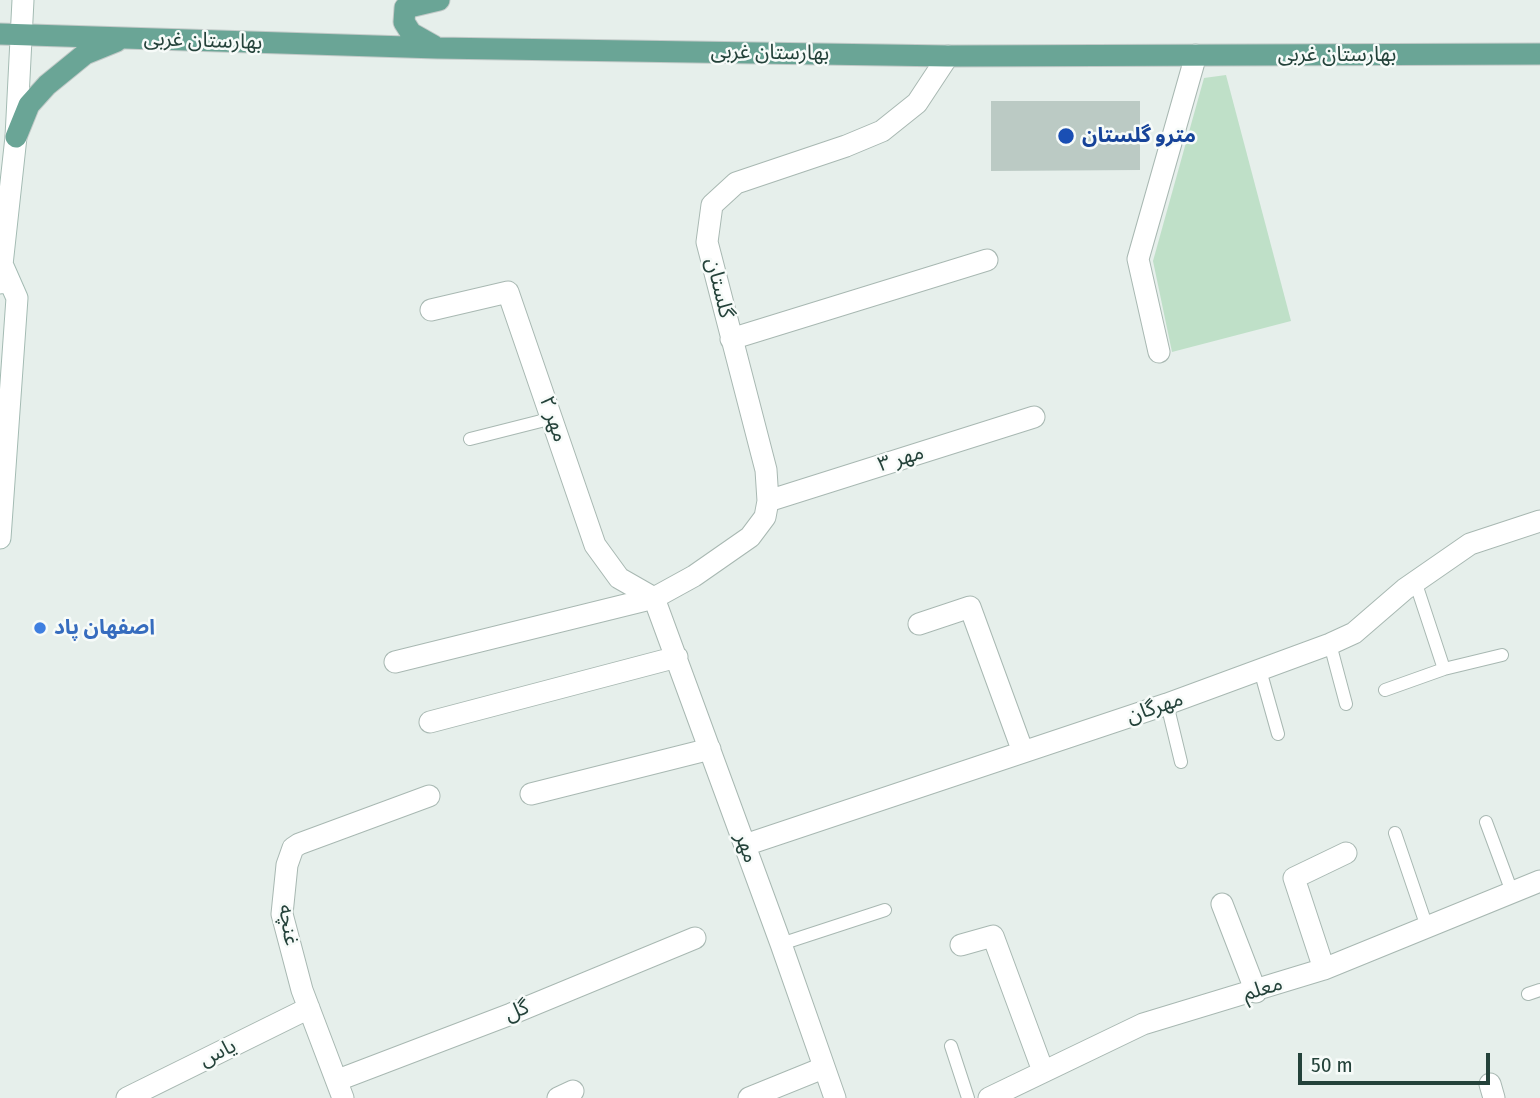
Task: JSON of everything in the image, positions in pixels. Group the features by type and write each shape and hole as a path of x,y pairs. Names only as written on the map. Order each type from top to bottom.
{"main road":[{"path":"437,48 411,33 404,22 405,8 439,0"},
{"name":"بهارستان غربی","path":"0,34 437,48 948,55 1540,54"},
{"path":"16,137 29,105 63,70 85,54 124,38"}],"street":[{"path":"0,538 17,298 1,273 16,137 23,0"},
{"name":"گلستان","path":"654,598 694,576 750,537 765,517 768,501 766,470 707,242 712,205 736,183 882,131 917,103 948,55"},
{"path":"1158,352 1138,259 1196,55"},
{"path":"732,339 987,260"},
{"name":"مهر ۲","path":"431,310 508,292 595,545 619,578 654,598"},
{"name":"مهر ۳","path":"768,501 1034,418"},
{"name":"مهرگان","path":"745,845 1167,704 1330,644 1354,633 1415,582 1470,544 1540,521"},
{"path":"395,662 654,598"},
{"name":"مهر","path":"654,598 835,1098"},
{"path":"919,624 970,607 1023,752"},
{"path":"430,722 677,657"},
{"path":"531,794 710,749"},
{"name":"غنچه","path":"341,1089 309,1008 282,914 287,865 293,848 328,832 429,796"},
{"path":"1324,969 1294,878 1346,853"},
{"name":"معلم","path":"989,1098 1143,1024 1256,992 1324,969 1540,881"},
{"path":"1222,904 1256,992"},
{"path":"961,945 993,936 1043,1070"},
{"name":"گل","path":"341,1089 695,938"},
{"name":"یاس","path":"127,1098 309,1008"},
{"path":"749,1098 823,1069"}],"lane":[{"path":"470,439 553,418"},
{"path":"1415,582 1444,669"},
{"path":"1330,644 1346,704"},
{"path":"1385,690 1444,669 1502,655"},
{"path":"1261,670 1278,734"},
{"path":"1167,704 1181,762"},
{"path":"1486,822 1512,892"},
{"path":"1395,833 1427,927"},
{"path":"781,944 885,910"},
{"path":"951,1046 968,1098"}],"green space":[{"path":"1226,75 1291,321 1172,352 1153,261 1204,78"}],"building":[{"name":"مترو گلستان","path":"991,101 1140,101 1140,170 991,171"}],"place":[{"name":"مترو گلستان","path":"1066,136"},
{"name":"اصفهان پاد","path":"40,628"}]}
